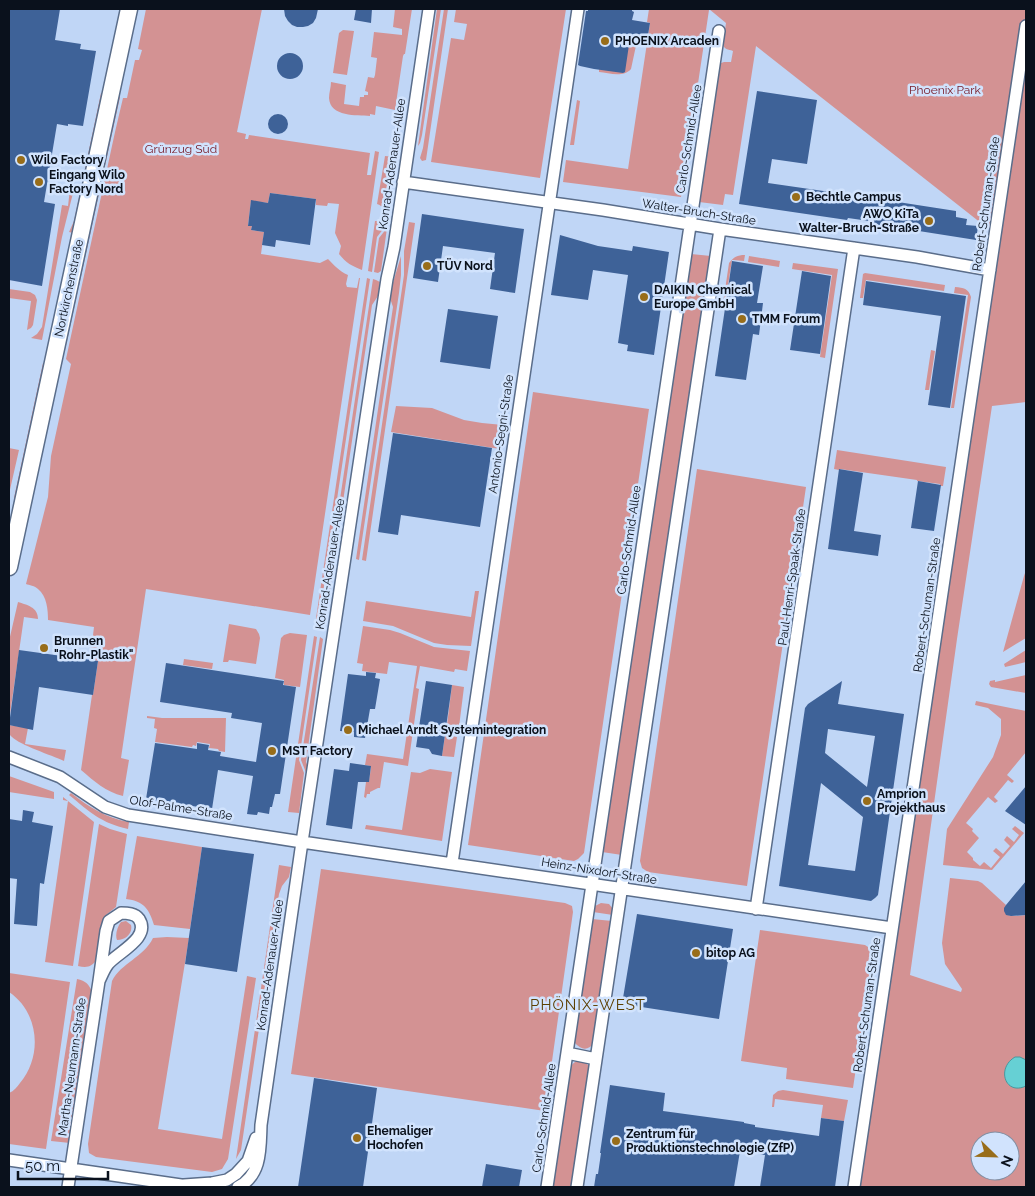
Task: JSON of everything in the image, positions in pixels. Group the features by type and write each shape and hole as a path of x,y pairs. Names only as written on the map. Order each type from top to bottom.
{"main road":[{"name":"Nortkirchenstraße","path":"9,567 129,9"}],"street":[{"name":"Konrad-Adenauer-Allee","path":"242,1185 256,1171 259,1157 261,1125 302,842 429,9"},
{"name":"Antonio-Segni-Straße","path":"452,863 578,9"},
{"name":"Robert-Schuman-Straße","path":"854,1187 1026,26"},
{"name":"Carlo-Schmid-Allee","path":"547,1187 719,31"},
{"name":"Walter-Bruch-Straße","path":"403,182 603,210 990,270"},
{"path":"577,1187 720,229"},
{"name":"Paul-Henri-Spaak-Straße","path":"756,909 854,248"},
{"name":"Olof-Palme-Straße","path":"9,758 60,777 94,801 116,812 302,842"},
{"name":"Heinz-Nixdorf-Straße","path":"302,842 892,928"},
{"name":"Martha-Neumann-Straße","path":"68,1187 106,931 109,921 121,913 132,914 139,919 141,925 138,936 133,943 108,964 99,981"},
{"name":"Carlo-Schmid-Allee","path":"567,1054 596,1059"},
{"name":"Konrad-Adenauer-Allee","path":"186,1186 227,1180 236,1174 248,1161 261,1125"},
{"path":"9,1160 186,1186"}],"green space":[{"name":"Grünzug Süd","path":"146,9 262,9 237,132 246,134 245,139 248,139 249,135 370,153 367,175 371,175 375,151 379,152 362,270 349,264 339,254 341,246 335,233 339,204 316,205 316,199 270,193 268,203 251,201 248,225 252,226 251,230 264,232 261,254 320,263 328,259 339,270 348,275 347,287 357,288 360,278 310,615 146,589 121,758 129,760 123,796 106,789 81,770 98,661 90,659 94,627 48,620 43,595 34,586 26,584 48,497 51,456 71,364 66,359 123,98 127,98 135,60 139,60 142,50 138,49"},
{"path":"395,9 412,9 395,110 376,106 375,115 370,114 370,116 339,112 334,109 329,98 331,82 346,85 344,104 359,106 360,97 368,95 368,92 365,91 368,77 374,78 375,75 377,58 371,57 374,32 402,35 402,29 393,27"},
{"path":"437,9 441,9 422,135 418,146"},
{"path":"444,9 448,9 426,160 422,161 420,158"},
{"path":"456,9 566,9 540,178 431,162 451,38 464,40 467,24 454,22"},
{"path":"649,9 709,10 681,197 563,182 566,160 628,169 650,23 647,22"},
{"name":"Phoenix Park","path":"709,9 1026,9 1026,402 992,406 910,975 961,992 962,989 945,964 942,943 950,878 978,881 1006,905 1005,913 1011,916 1026,915 1026,1187 859,1187 1000,238 756,46 733,195 725,194 723,205 699,202 719,67 721,63 731,62 733,51 725,48 723,44 726,23"},
{"path":"343,30 354,31 347,75 333,73 339,33"},
{"path":"629,40 637,41 631,69 620,74 599,72 599,69"},
{"path":"101,93 104,94 73,233 69,232 74,221"},
{"path":"117,97 120,97 65,350 62,351"},
{"path":"577,100 580,101 574,145 570,145"},
{"path":"385,156 395,157 387,209 377,204"},
{"path":"70,189 74,189 62,237 42,340 31,338 42,327 62,205 68,206"},
{"path":"382,218 386,219 384,228 377,237 372,272 368,271 375,221"},
{"path":"409,222 415,223 366,561 362,560 404,275 404,251"},
{"path":"387,228 381,271 378,273 374,272 379,238"},
{"path":"691,254 711,256 622,855 602,852"},
{"path":"740,255 745,255 744,261 732,260 724,310 722,310 729,263 732,259"},
{"path":"401,256 399,293 359,560 356,559 393,307 390,298"},
{"path":"749,256 780,261 779,267 748,262"},
{"path":"793,263 838,269 825,358 820,357 832,275 792,269"},
{"path":"863,274 945,285 944,291 866,280 863,298 860,298"},
{"path":"367,278 370,279 318,626 315,625"},
{"path":"373,279 380,282 378,296 372,305 325,624 321,626"},
{"path":"955,287 965,289 971,297 954,408 951,408 968,295 954,293"},
{"path":"9,289 30,292 35,295 37,300 33,325 27,330 31,301 9,298"},
{"path":"931,350 935,351 929,390 925,390"},
{"path":"43,363 46,363 17,498 14,498"},
{"path":"533,392 649,409 584,853 574,861 468,845"},
{"path":"396,406 432,408 464,420 503,425 500,449 391,432"},
{"path":"9,448 19,450 9,494"},
{"path":"837,450 946,467 943,486 917,480 834,469"},
{"path":"697,469 806,487 747,886 648,872 642,868 640,861"},
{"path":"1026,570 1026,638 1003,652 1024,576"},
{"path":"475,591 479,591 471,646 434,643 393,626 363,621 366,601 471,617"},
{"path":"18,602 34,609 38,619 24,617 9,721 9,641"},
{"path":"229,624 256,629 260,638 256,664 229,660 228,662 223,662"},
{"path":"363,626 390,630 434,647 470,651 467,671 455,669 454,672 420,666 416,688 419,689 408,766 384,762 380,788 367,794 366,798 364,797 366,782 369,781 371,768 365,765 367,754 403,759 417,666 389,662 387,674 362,671 363,664 357,663"},
{"path":"290,633 307,635 300,687 284,685 284,680 275,678 281,638"},
{"path":"314,636 317,637 299,760 304,773 299,813 288,812"},
{"path":"320,637 323,639 306,762 308,767 307,775 301,760"},
{"path":"1026,650 1026,662 1005,667 1004,664"},
{"path":"184,659 213,663 212,669 183,665"},
{"path":"1026,675 1026,693 991,687 989,684 990,681 995,680 995,682"},
{"path":"452,685 464,687 459,727 447,725"},
{"path":"976,701 1026,711 1026,752 1007,775 1014,781 1012,783 1008,780 994,797 998,801 995,803 988,797 966,823 979,838 967,852 980,866 984,862 991,868 1000,857 993,851 996,848 1003,854 1010,846 1004,840 1007,836 1014,842 1019,835 1012,829 1015,826 1024,833 992,870 943,865 947,829 993,757 1001,735 1001,719 988,708 975,705"},
{"path":"147,716 162,718 226,718 225,752 209,748 210,744 197,742 196,746 193,745 192,747 155,742 157,729 154,728 155,719 147,718"},
{"path":"9,725 28,728 25,744 66,750 64,761 29,747 16,740 10,735"},
{"path":"445,735 457,737 454,757 442,756"},
{"path":"430,769 452,772 442,841 365,829 366,825 402,830 411,772 420,773"},
{"path":"9,776 54,792 54,799 9,792"},
{"path":"71,793 98,811 113,818 129,822 128,829 110,824 96,816 69,795"},
{"path":"68,801 94,822 73,966 45,962"},
{"path":"99,824 127,834 116,907 106,915 103,921 97,959 87,967 81,967 78,966"},
{"path":"137,836 202,847 190,929 154,925 145,907 137,902 126,899"},
{"path":"279,865 291,867 289,877 279,894 241,1150 236,1159"},
{"path":"321,869 565,903 572,906 573,912 545,1111 291,1074"},
{"path":"601,903 609,904 613,909 613,915 593,912 595,906"},
{"path":"592,919 612,921 595,1042 585,1049 574,1042"},
{"path":"126,921 131,925 130,933 123,939 117,940 118,926 121,922"},
{"path":"760,930 865,945 871,949 873,955 853,1088 786,1079 787,1068 741,1061"},
{"path":"153,938 189,938 158,1129 222,1139 247,976 256,978 228,1159 222,1169 212,1172 96,1157 89,1153 88,1144 112,981 121,969 149,945"},
{"path":"9,973 70,982 46,1149 9,1144 9,1093 17,1087 27,1072 35,1048 32,1022 27,1011 9,992"},
{"path":"77,979 87,983 92,992 70,1143 51,1141"},
{"path":"581,1060 588,1065 590,1070 573,1187 553,1187 570,1068 574,1062"},
{"path":"783,1090 848,1100 844,1121 821,1118 823,1105 775,1099 774,1107 772,1107 773,1095"}],"shaded area":[{"path":"1015,1057 1026,1060 1026,1086 1019,1088 1008,1084 1005,1074 1009,1062"}],"building":[{"path":"9,9 60,9 55,40 81,44 80,49 96,51 83,126 57,124 44,202 55,204 42,286 9,280"},
{"path":"284,9 318,9 313,23 308,26 297,27 288,21"},
{"path":"356,9 372,9 371,23 354,20"},
{"name":"PHOENIX Arcaden","path":"588,9 632,9 634,12 632,20 650,23 647,41 630,38 625,72 594,69 578,65 586,11"},
{"path":"290,53 299,57 303,66 299,75 290,79 281,75 277,66 281,57"},
{"name":"Bechtle Campus","path":"757,91 817,100 807,164 772,159 768,183 851,195 850,198 871,201 872,198 956,211 956,217 967,219 966,225 978,226 976,240 868,223 869,221 848,218 847,220 739,204"},
{"path":"274,114 282,114 288,120 288,128 282,134 274,134 268,128 268,120"},
{"path":"270,193 316,199 310,245 276,240 275,247 262,245 264,232 251,230 252,226 248,226 251,200 268,203"},
{"name":"TÜV Nord","path":"422,214 524,229 515,293 490,289 495,253 443,246 438,282 413,278"},
{"name":"DAIKIN Chemical Europe GmbH","path":"560,235 598,246 632,251 633,246 669,252 654,355 627,351 628,345 618,343 628,275 593,270 588,300 551,295"},
{"name":"TMM Forum","path":"732,261 763,266 757,303 763,303 759,335 753,334 746,380 715,376"},
{"path":"802,271 831,276 820,354 790,350"},
{"path":"866,281 966,296 950,408 928,405 941,316 863,305"},
{"path":"448,309 498,316 490,369 440,362"},
{"path":"393,433 492,448 480,527 401,515 398,535 378,532"},
{"path":"839,469 863,473 854,531 881,535 878,556 828,549"},
{"path":"918,481 941,485 934,531 911,528"},
{"path":"19,650 98,661 93,695 39,687 33,730 9,725"},
{"path":"166,663 284,681 283,685 296,687 280,794 275,794 269,814 258,812 257,815 247,814 253,776 218,770 212,809 146,799 155,743 197,749 197,743 209,745 208,750 221,752 220,756 256,762 262,723 231,718 232,713 160,702"},
{"path":"366,672 376,673 375,678 380,679 375,709 370,709 365,738 354,737 354,732 340,731 348,674 366,676"},
{"path":"426,681 452,685 442,756 432,754 429,749 416,747"},
{"name":"Amprion Projekthaus","path":"842,681 838,704 904,714 878,895 871,901 779,886 805,708","holes":["828,729 875,736 867,787 825,753","821,783 863,817 855,871 808,865"]},
{"path":"350,763 371,766 369,782 358,782 352,829 326,825 334,769 349,771"},
{"path":"1026,786 1026,825 1005,811"},
{"path":"23,810 34,812 32,822 53,826 44,884 40,883 37,926 14,924 17,879 9,878 9,819 22,821"},
{"path":"202,847 254,854 237,972 185,964"},
{"path":"1026,881 1026,915 1006,915 1004,908"},
{"name":"bitop AG","path":"637,914 733,929 719,1019 622,1004"},
{"path":"314,1078 377,1088 363,1187 298,1187"},
{"path":"610,1085 665,1093 663,1111 744,1122 755,1125 755,1127 819,1136 821,1118 844,1121 835,1187 760,1187 765,1155 740,1151 734,1187 594,1187 596,1174 598,1174"},
{"path":"486,1164 522,1170 519,1187 482,1187"}],"place":[{"name":"PHOENIX Arcaden","path":"605,41"},
{"name":"Wilo Factory","path":"21,160"},
{"name":"Eingang Wilo Factory Nord","path":"39,182"},
{"name":"Bechtle Campus","path":"796,197"},
{"name":"AWO KiTa Walter-Bruch-Straße","path":"929,221"},
{"name":"TÜV Nord","path":"427,266"},
{"name":"DAIKIN Chemical Europe GmbH","path":"644,297"},
{"name":"TMM Forum","path":"742,319"},
{"name":"Brunnen \"Rohr-Plastik\"","path":"44,648"},
{"name":"Michael Arndt Systemintegration","path":"348,730"},
{"name":"MST Factory","path":"272,751"},
{"name":"Amprion Projekthaus","path":"867,801"},
{"name":"bitop AG","path":"696,953"},
{"name":"Ehemaliger Hochofen","path":"357,1138"},
{"name":"Zentrum für Produktionstechnologie (ZfP)","path":"616,1141"}],"district":[{"name":"PHÖNIX-WEST","path":"588,1005"}]}
